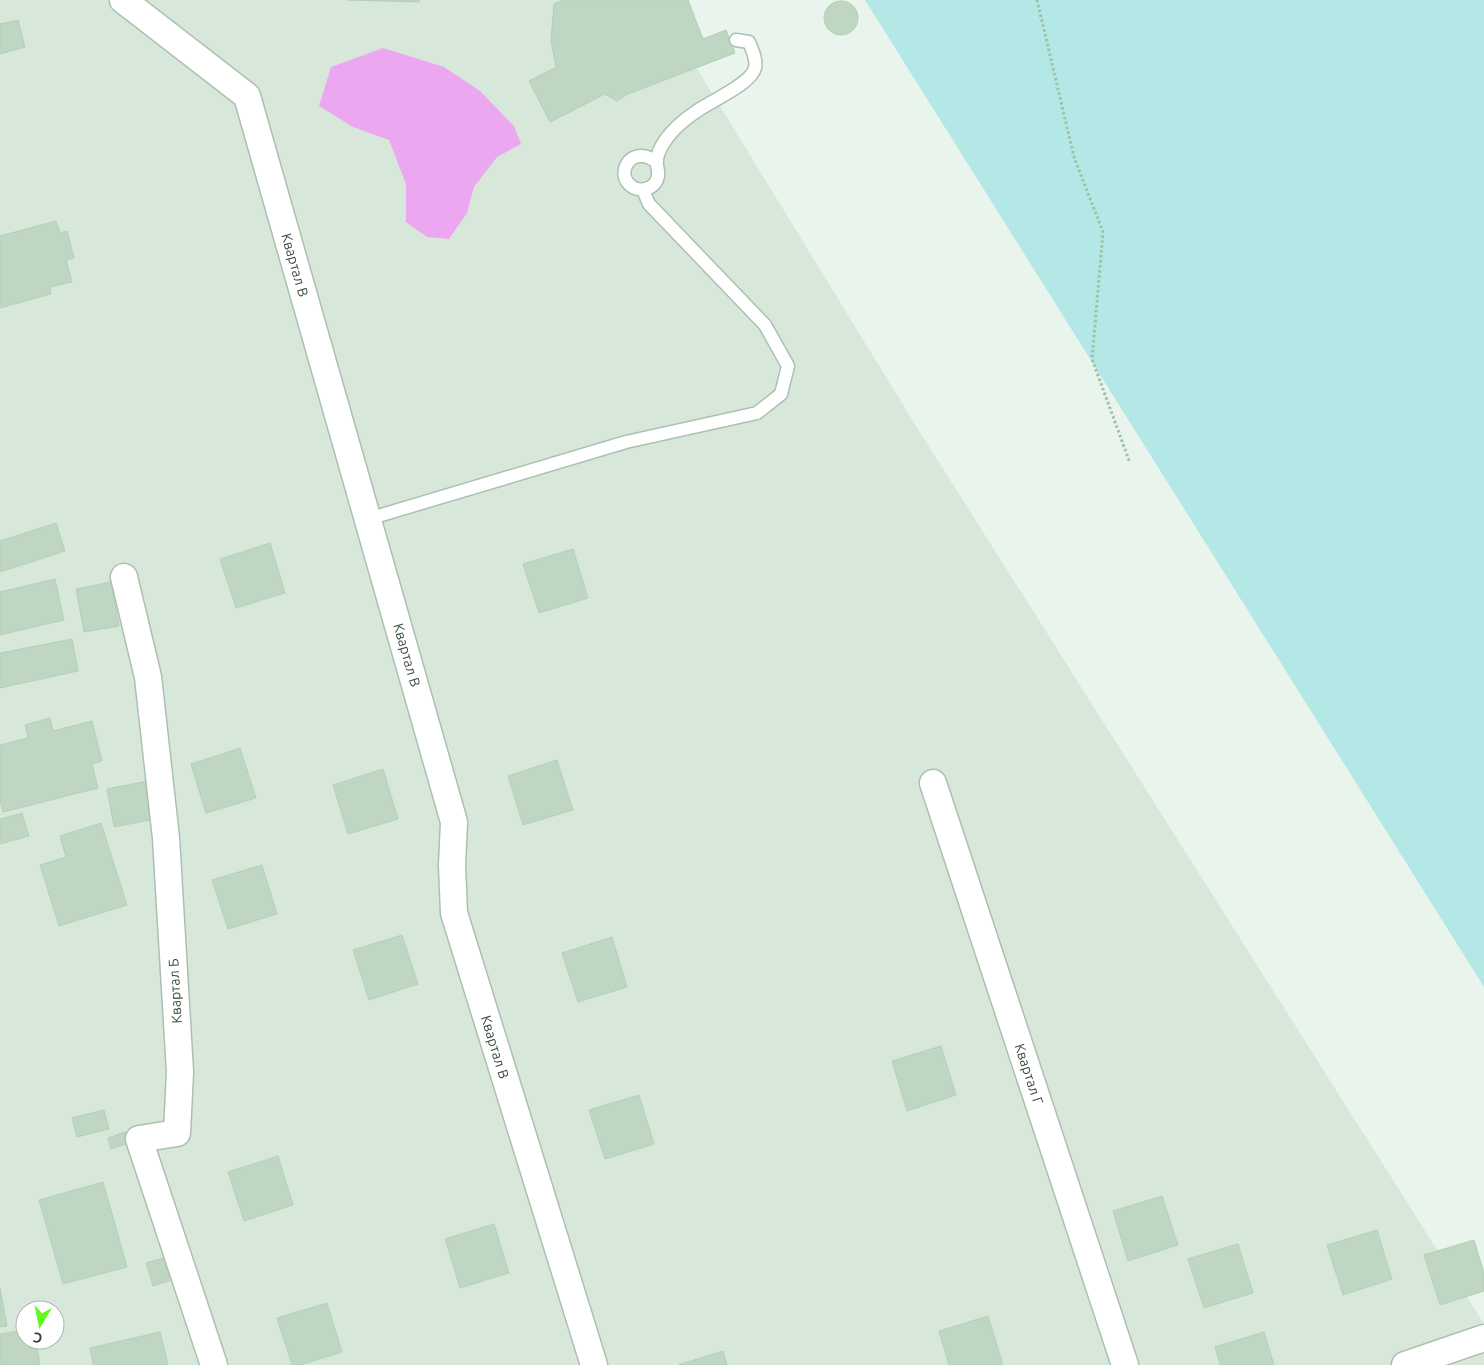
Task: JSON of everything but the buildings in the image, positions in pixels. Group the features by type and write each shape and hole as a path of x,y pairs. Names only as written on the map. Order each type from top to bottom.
{"street":[{"name":"Квартал В","path":"123,0 247,96 454,822 452,865 454,913 594,1365"},
{"name":"Квартал Б","path":"124,577 148,678 163,810 180,1072 177,1133 139,1139 214,1365"},
{"name":"Квартал Г","path":"933,783 1125,1365"},
{"path":"1405,1365 1484,1338"}],"lane":[{"path":"656,161 643,156 632,158 624,172 628,183 642,190 648,188 656,181 658,176 656,161 662,145 671,133 696,111 742,84 750,75 755,68 755,61 749,42 736,40"},
{"path":"368,518 626,442 756,412 781,394 788,366 764,325 649,204 642,190"}],"path":[{"path":"1037,0 1074,158 1103,232 1092,359 1130,464"}],"shaded area":[{"path":"0,0 655,0 916,426 1484,1324 1484,1365 0,1365"},
{"path":"865,0 1484,0 1484,987"},
{"path":"383,48 444,67 480,91 514,126 521,144 497,157 474,187 467,213 449,239 427,237 406,222 406,184 389,140 353,127 319,106 331,67"}]}
